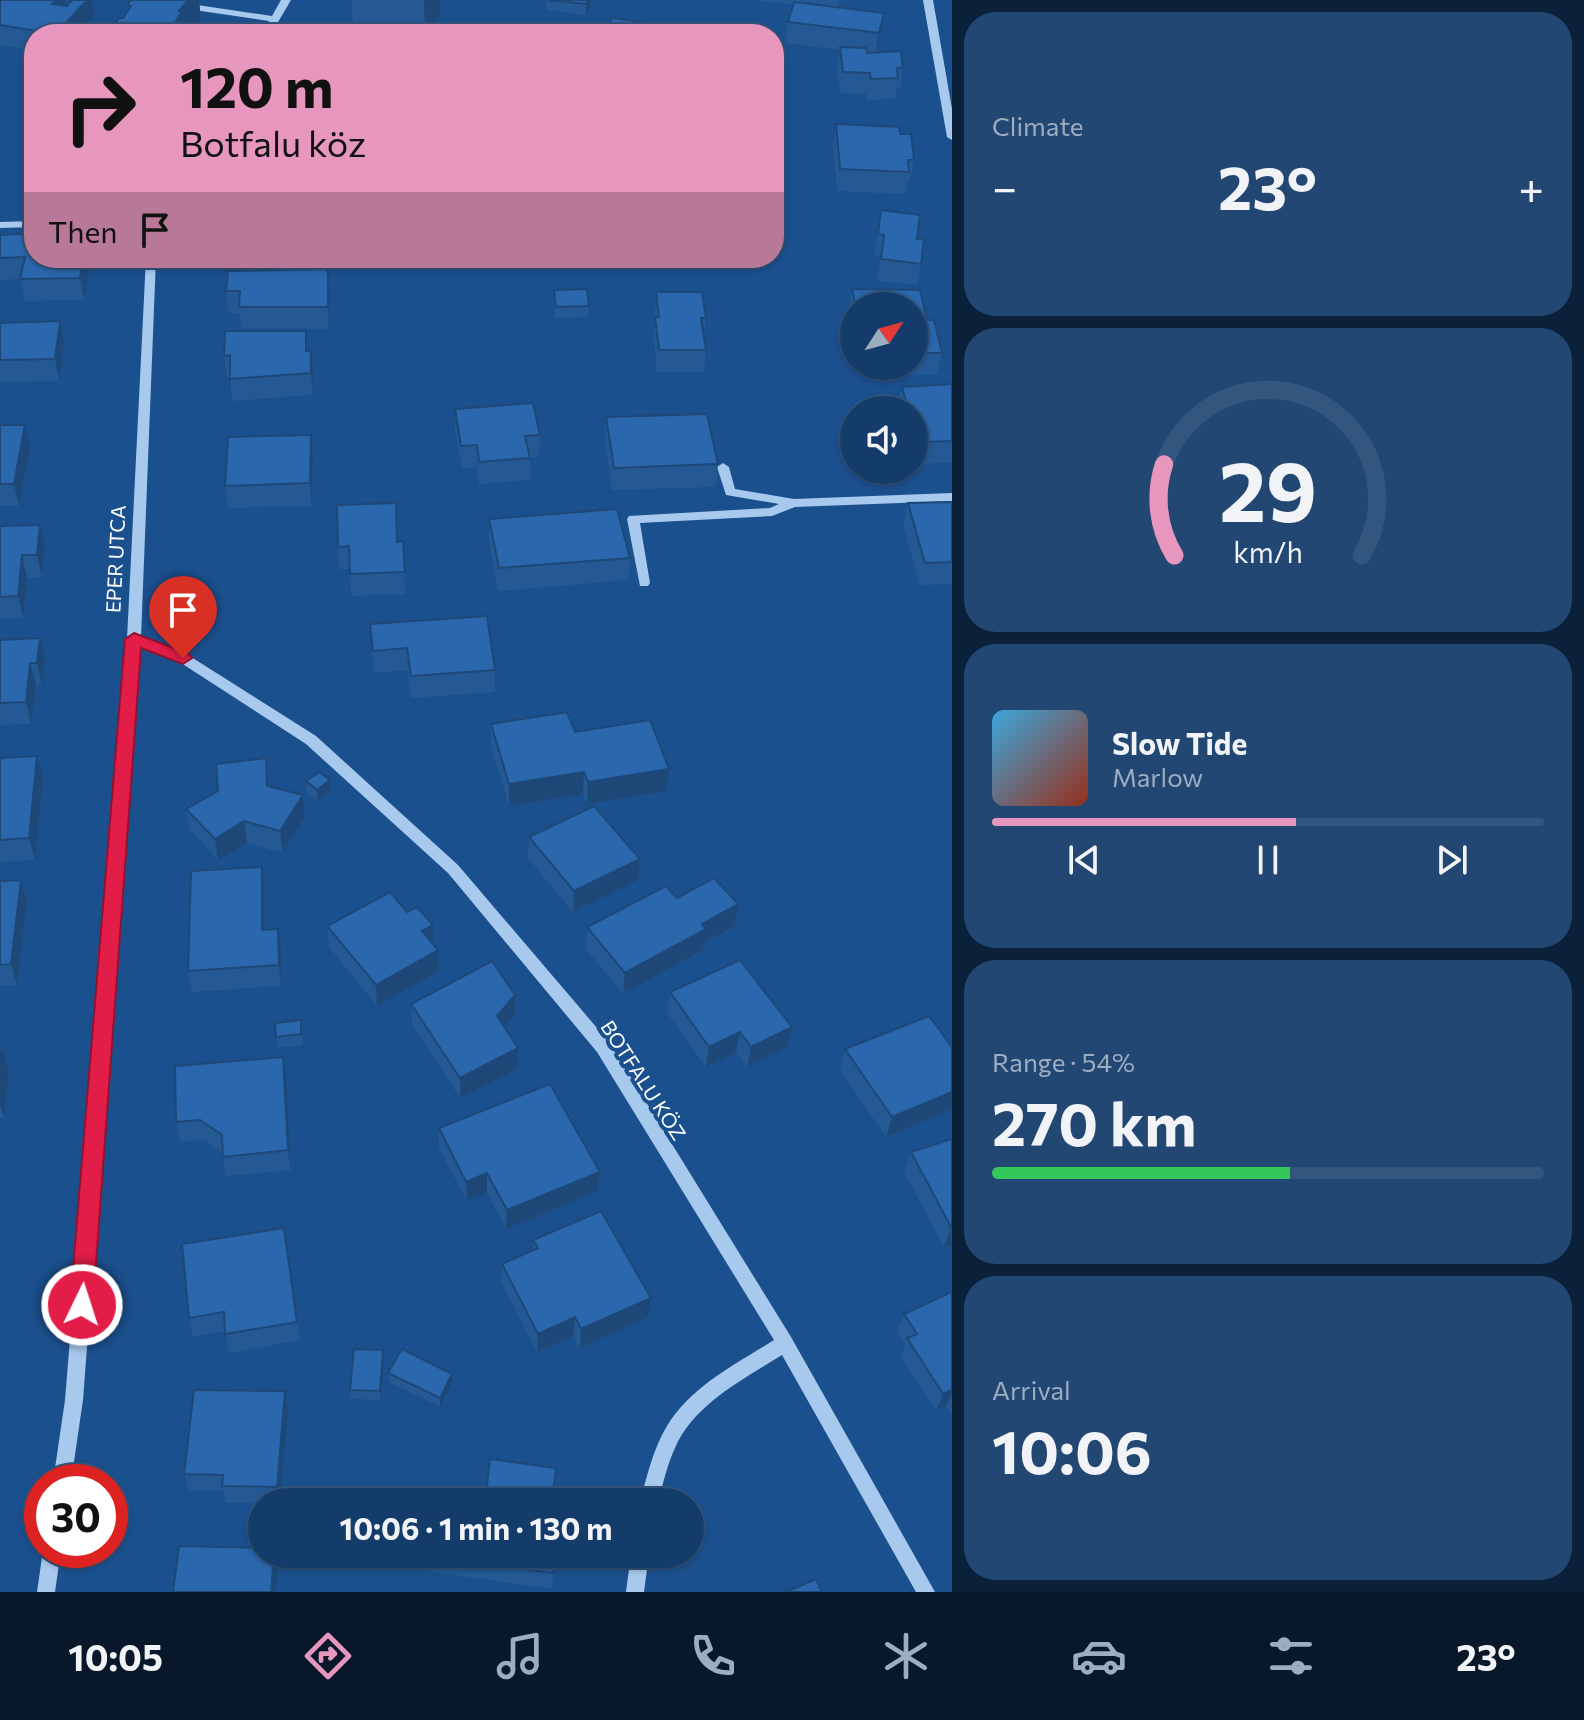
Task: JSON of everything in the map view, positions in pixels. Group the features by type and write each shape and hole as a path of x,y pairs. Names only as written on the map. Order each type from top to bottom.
{"street":[{"path":"146,0 274,19"},
{"path":"271,24 286,0"},
{"path":"928,0 952,137"},
{"path":"0,225 24,224"},
{"name":"EPER UTCA","path":"65,1464 74,1400 134,639 151,268"},
{"path":"723,467 730,492 794,503 952,497"},
{"path":"644,583 633,519 772,512 794,503"},
{"name":"BOTFALU KÖZ","path":"134,639 183,658 311,740 453,869 603,1047 785,1343 926,1592"},
{"path":"653,1488 663,1455 680,1422 711,1392 785,1343"},
{"path":"46,1592 49,1568"},
{"path":"635,1592 638,1568"}],"building":[{"path":"0,0 56,0 52,4 67,6 72,0 87,0 65,24 24,24 24,29 0,25"},
{"path":"131,0 188,0 179,11 182,11 175,23 115,24 131,6 127,5"},
{"path":"549,0 588,0 586,4"},
{"path":"794,2 884,13 879,33 788,22"},
{"path":"612,18 658,24 609,24"},
{"path":"840,47 866,48 867,53 901,51 903,68 897,68 898,78 871,79 870,73 843,72"},
{"path":"836,124 899,127 900,134 911,134 914,160 908,160 909,172 840,169"},
{"path":"881,210 920,215 917,239 924,239 921,264 881,259 884,235 878,234"},
{"path":"24,234 24,257 0,258 0,235"},
{"path":"24,261 24,268 82,268 80,278 20,279"},
{"path":"328,269 328,307 239,307 240,291 226,291 228,271"},
{"path":"587,289 589,306 556,307 554,290"},
{"path":"852,289 920,292 853,292"},
{"path":"656,292 702,292 706,318 701,318 706,350 659,350"},
{"path":"928,320 934,320 942,353 928,353"},
{"path":"60,321 55,359 0,360 0,323"},
{"path":"225,331 306,331 306,351 311,351 311,373 230,379 230,355 224,356"},
{"path":"952,384 952,441 928,442 928,396 905,396 902,387"},
{"path":"533,403 540,435 525,436 530,458 479,462 477,445 461,446 455,409"},
{"path":"707,414 718,464 614,468 606,417"},
{"path":"0,425 25,425 14,484 0,484"},
{"path":"311,435 310,483 225,486 228,437"},
{"path":"952,502 952,562 925,563 908,503"},
{"path":"396,503 397,542 403,541 405,572 350,574 349,546 338,547 337,505"},
{"path":"617,509 630,558 499,568 489,519"},
{"path":"40,525 37,555 22,555 18,596 0,597 0,526"},
{"path":"487,616 495,670 411,676 407,648 373,651 370,624"},
{"path":"40,638 37,663 30,663 26,702 0,703 0,640"},
{"path":"567,712 575,732 650,720 669,769 588,782 584,772 509,784 491,724"},
{"path":"37,756 29,838 0,840 0,758"},
{"path":"266,758 267,786 303,795 280,831 244,821 215,839 186,809 218,791 216,764"},
{"path":"319,772 330,780 317,790 306,781"},
{"path":"594,806 640,859 574,891 529,837"},
{"path":"262,867 262,930 278,929 279,965 188,971 191,871"},
{"path":"714,878 738,904 702,924 706,929 625,973 587,927 666,886 677,898"},
{"path":"21,880 11,964 0,965 0,881"},
{"path":"390,892 407,912 417,907 433,925 422,931 438,950 376,985 327,926"},
{"path":"740,960 792,1027 751,1047 740,1032 709,1047 670,992"},
{"path":"492,961 515,995 497,1016 518,1048 460,1078 411,1004"},
{"path":"929,1016 952,1047 952,1092 892,1117 845,1049"},
{"path":"301,1020 301,1034 276,1037 275,1023"},
{"path":"283,1057 288,1150 223,1157 222,1135 200,1120 176,1122 175,1066"},
{"path":"550,1084 600,1172 507,1210 487,1173 466,1182 439,1128"},
{"path":"952,1139 952,1227 951,1227 911,1152"},
{"path":"601,1211 651,1298 581,1329 575,1317 538,1334 502,1264 538,1248 533,1240"},
{"path":"284,1228 297,1322 225,1334 224,1312 189,1318 182,1244"},
{"path":"952,1292 952,1389 943,1394 907,1338 917,1334 904,1314"},
{"path":"354,1349 383,1350 380,1391 350,1390"},
{"path":"402,1349 452,1374 440,1398 388,1373"},
{"path":"194,1390 285,1391 277,1487 222,1486 223,1475 184,1474"},
{"path":"490,1459 556,1468 554,1488 487,1488"},
{"path":"179,1546 248,1548 248,1568 273,1568 271,1592 173,1592"},
{"path":"517,1568 554,1568 553,1573"},
{"path":"816,1579 822,1592 786,1592"}],"route":[{"path":"82,1305 134,639 183,658"}]}
